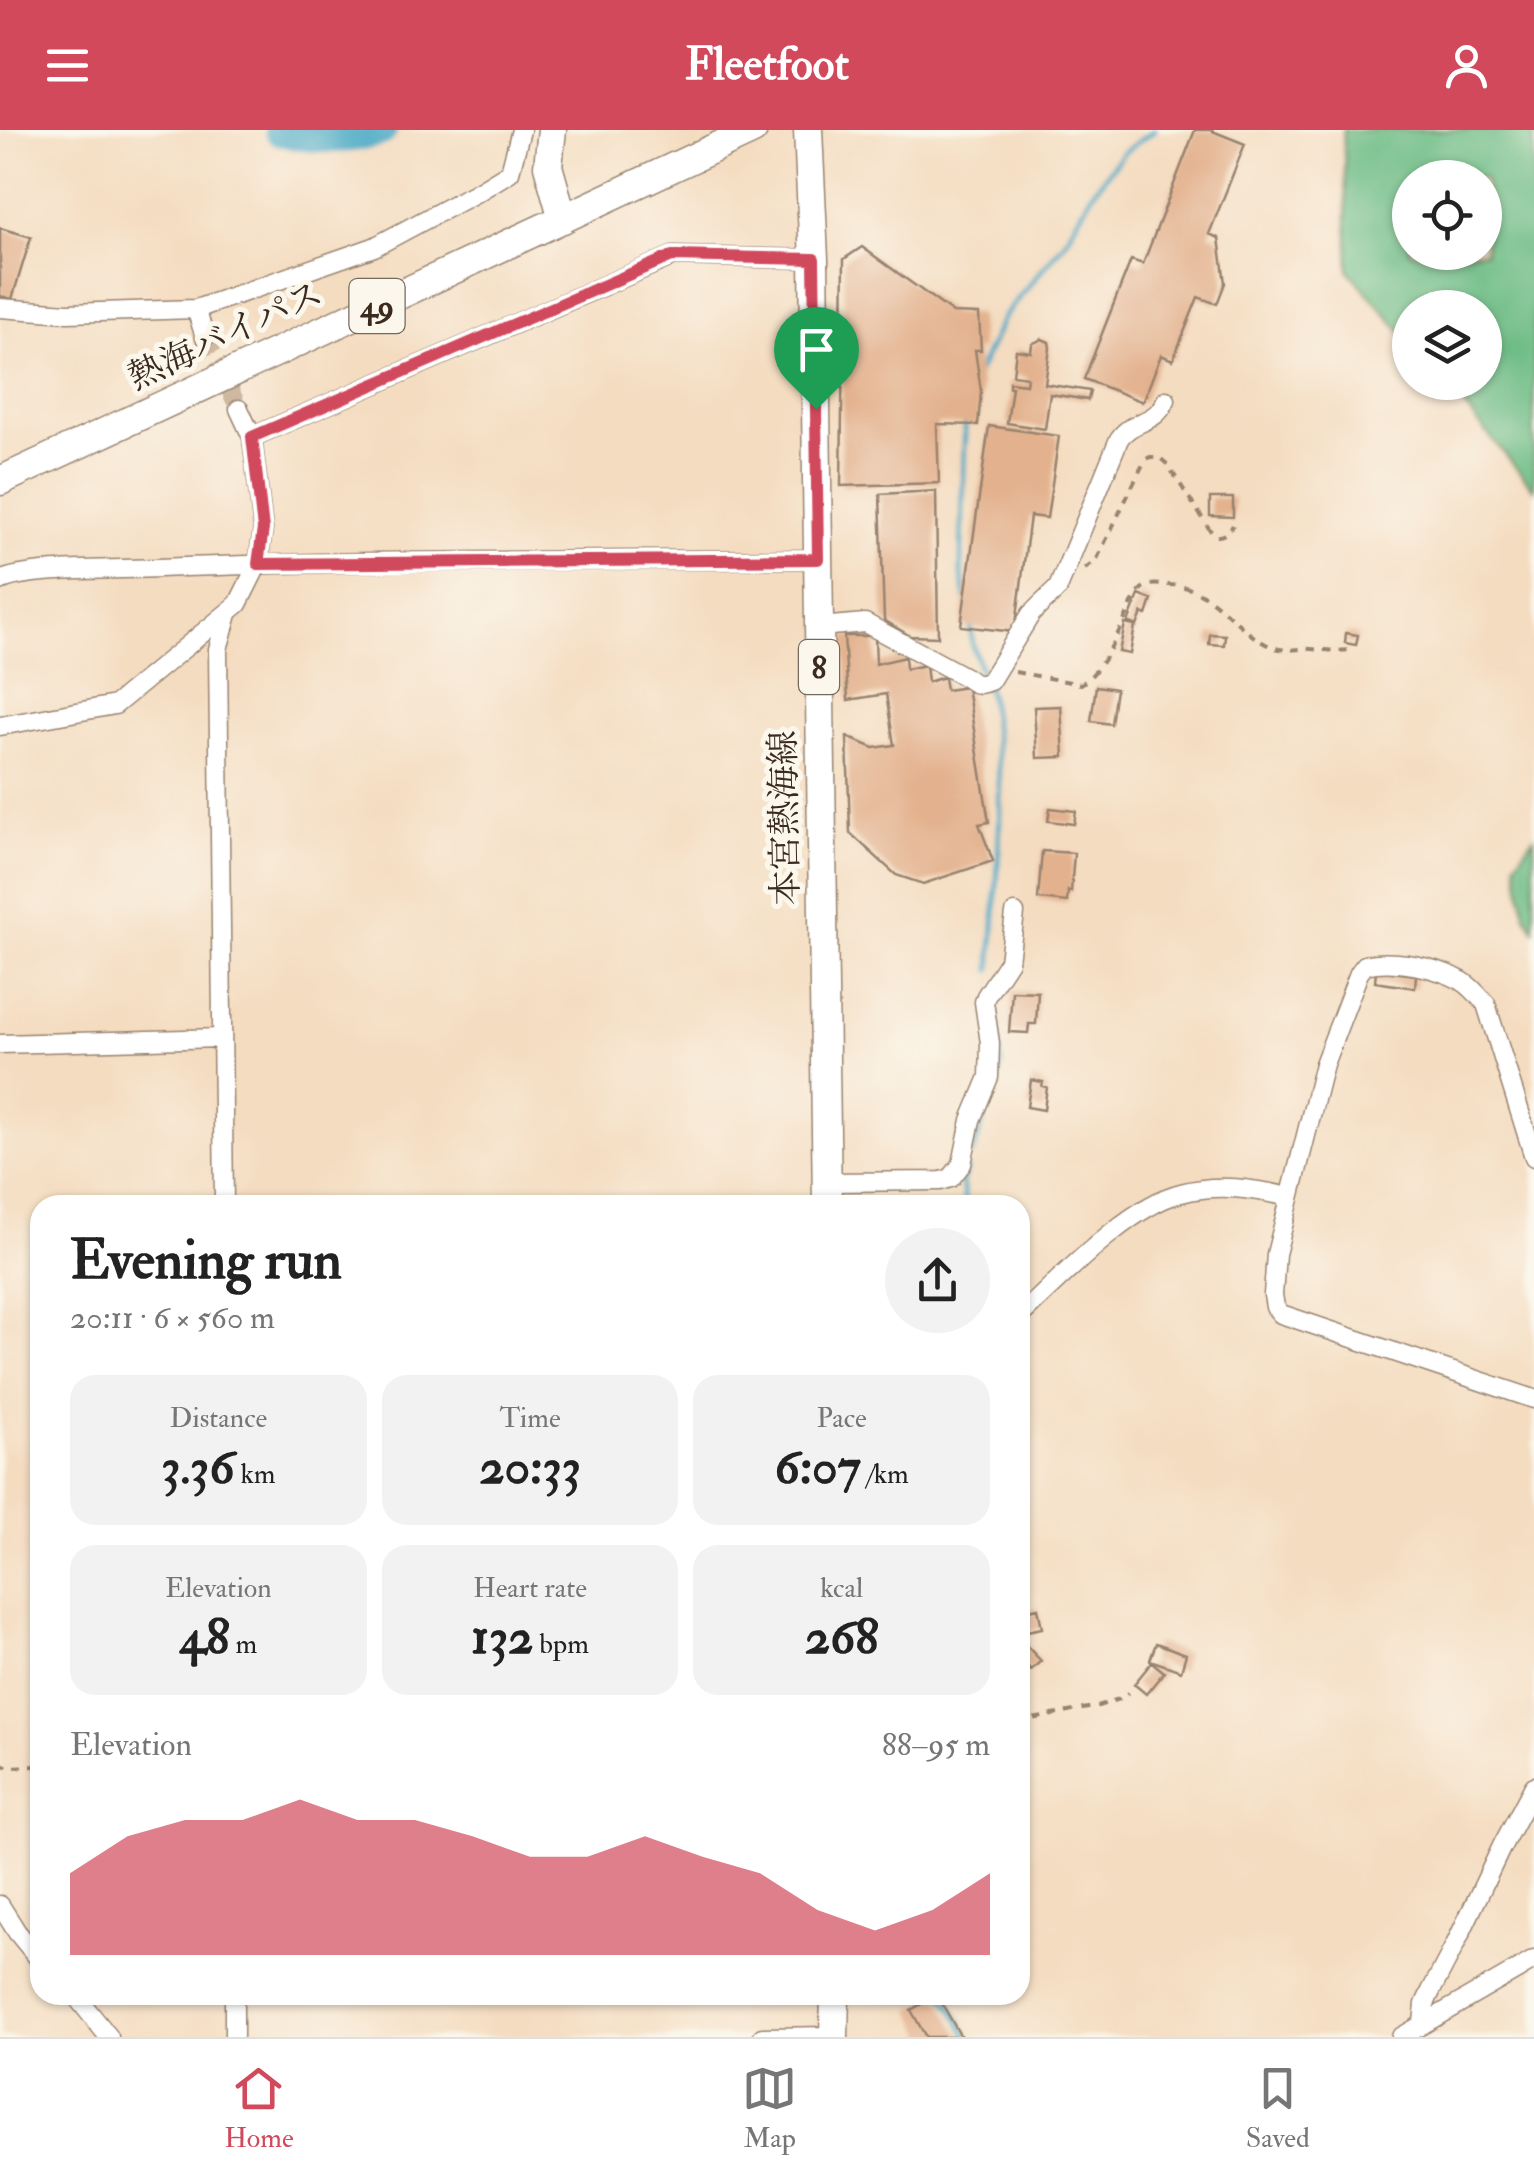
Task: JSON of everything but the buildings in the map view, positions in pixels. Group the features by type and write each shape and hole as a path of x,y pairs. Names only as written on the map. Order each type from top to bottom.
{"main road":[{"path":"552,130 548,166 562,219"},
{"name":"熱海バイパス","path":"0,482 753,130"},
{"name":"本宮熱海線","path":"808,130 814,259 827,1194"},
{"path":"834,2036 835,2005"}],"street":[{"path":"0,308 68,312 196,309 374,247 479,192 510,172 521,130"},
{"path":"252,437 672,256 814,259"},
{"path":"196,309 205,337"},
{"path":"819,627 866,623 978,684 990,681 1031,614 1048,599 1062,578 1124,431 1158,415 1166,400"},
{"path":"0,726 115,706 238,604 258,564 263,529 252,437 238,409"},
{"path":"0,582 45,573 258,564 818,559"},
{"path":"224,1195 218,648 228,614"},
{"path":"827,1194 942,1181 959,1170 971,1120 990,1077 984,1002 1009,961 1014,913"},
{"path":"1534,1158 1486,1004 1469,986 1444,974 1390,961 1364,965 1331,1046 1290,1197 1273,1296 1281,1314 1534,1399"},
{"path":"0,1044 222,1038"},
{"path":"1030,1307 1126,1222 1168,1197 1218,1188 1255,1189 1290,1197"},
{"path":"1422,2023 1431,1991 1534,1786"},
{"path":"0,1905 30,1948"},
{"path":"1401,2037 1534,1960"},
{"path":"83,2005 109,2037"},
{"path":"234,2005 234,2037"},
{"path":"762,2037 834,2036"}],"path":[{"path":"1062,578 1074,576 1096,561 1144,460 1150,457 1159,457 1167,464 1214,536 1229,532 1233,525"},
{"path":"996,669 1081,684 1112,643 1138,593 1149,585 1175,584 1204,594 1274,648 1350,650"},
{"path":"1030,1719 1110,1703 1128,1692"},
{"path":"0,1762 8,1767 30,1766"}],"green space":[{"path":"1343,130 1534,130 1534,489 1459,400 1502,400 1502,290 1392,290 1392,321 1349,271"},
{"path":"1534,837 1534,929 1525,914 1516,862"}],"waterway":[{"path":"280,130 331,137 381,130"},
{"path":"976,376 1004,316 1064,243 1093,192 1123,153 1154,130"},
{"path":"965,421 961,571 966,599"},
{"path":"970,625 983,677"},
{"path":"987,687 1000,800 991,970"},
{"path":"972,1154 1001,1064 995,1002"},
{"path":"964,1195 962,1182 967,1169"},
{"path":"949,2005 968,2037"}],"tunnel":[{"path":"205,337 239,409"}],"route":[{"path":"672,256 814,259 816,409 818,559 258,564 263,529 252,437 672,256"}]}
